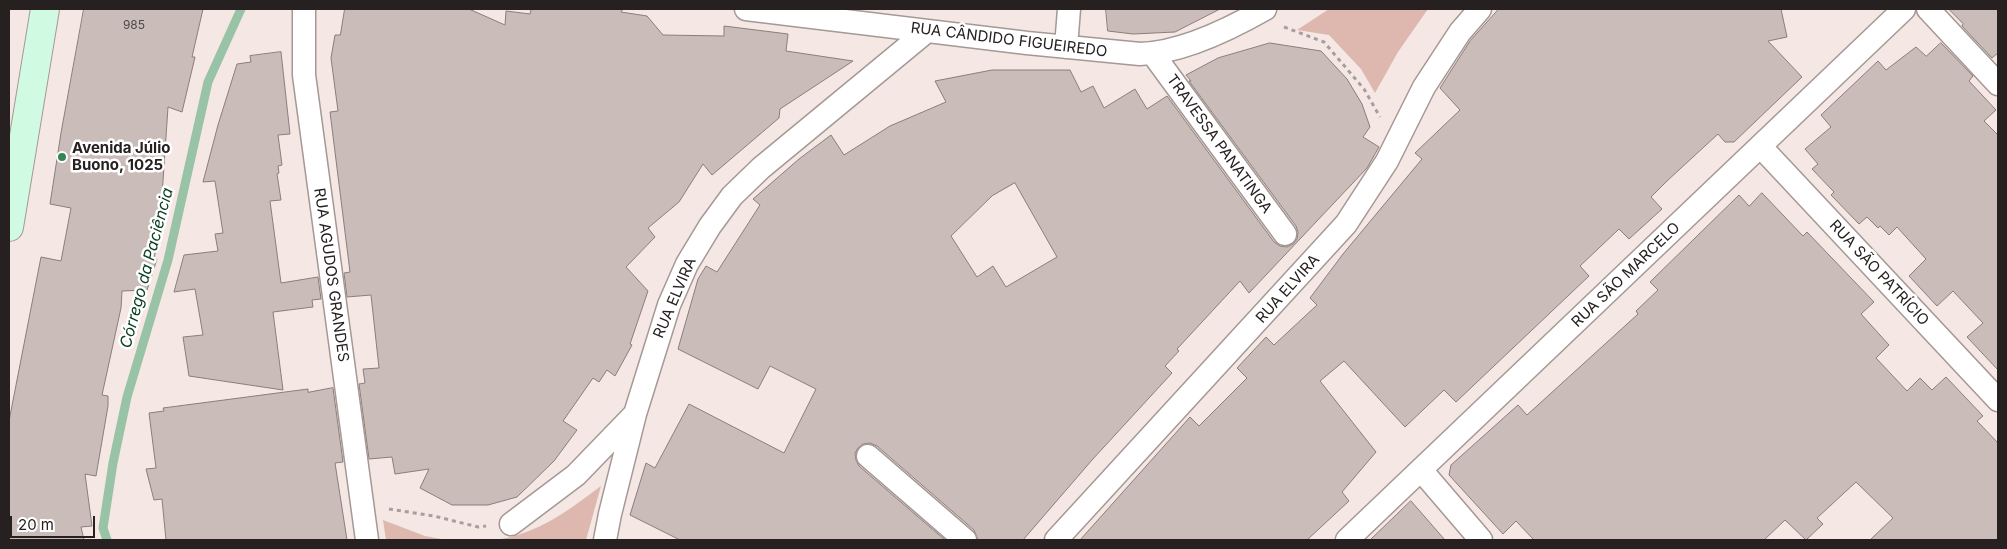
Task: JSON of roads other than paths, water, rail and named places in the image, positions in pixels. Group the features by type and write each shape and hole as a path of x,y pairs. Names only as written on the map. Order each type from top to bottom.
{"main road":[{"path":"9,227 45,9"}],"street":[{"name":"RUA AGUDOS GRANDES","path":"304,9 304,75 368,540"},
{"name":"RUA CÂNDIDO FIGUEIREDO","path":"746,9 1106,52 1153,54 1194,42 1260,12"},
{"path":"1066,47 1070,9"},
{"name":"RUA ELVIRA","path":"1056,540 1346,224 1387,161 1424,87 1460,32 1480,9"},
{"name":"RUA SÃO MARCELO","path":"1347,540 1904,9"},
{"path":"1928,9 1998,84"},
{"name":"RUA ELVIRA","path":"605,540 635,414 669,305 687,264 710,226 732,196 761,168 809,126 926,31"},
{"name":"TRAVESSA PANATINGA","path":"1153,54 1285,234"},
{"name":"RUA SÃO PATRÍCIO","path":"1760,147 1998,400"},
{"path":"511,524 576,476 635,414"},
{"path":"868,456 965,540"},
{"path":"1421,470 1481,540"}],"waterway":[{"name":"Córrego da Paciência","path":"107,540 103,528 113,463 127,397 168,260 208,82 241,9"}],"place":[{"name":"Avenida Júlio Buono, 1025","path":"62,157"}]}
